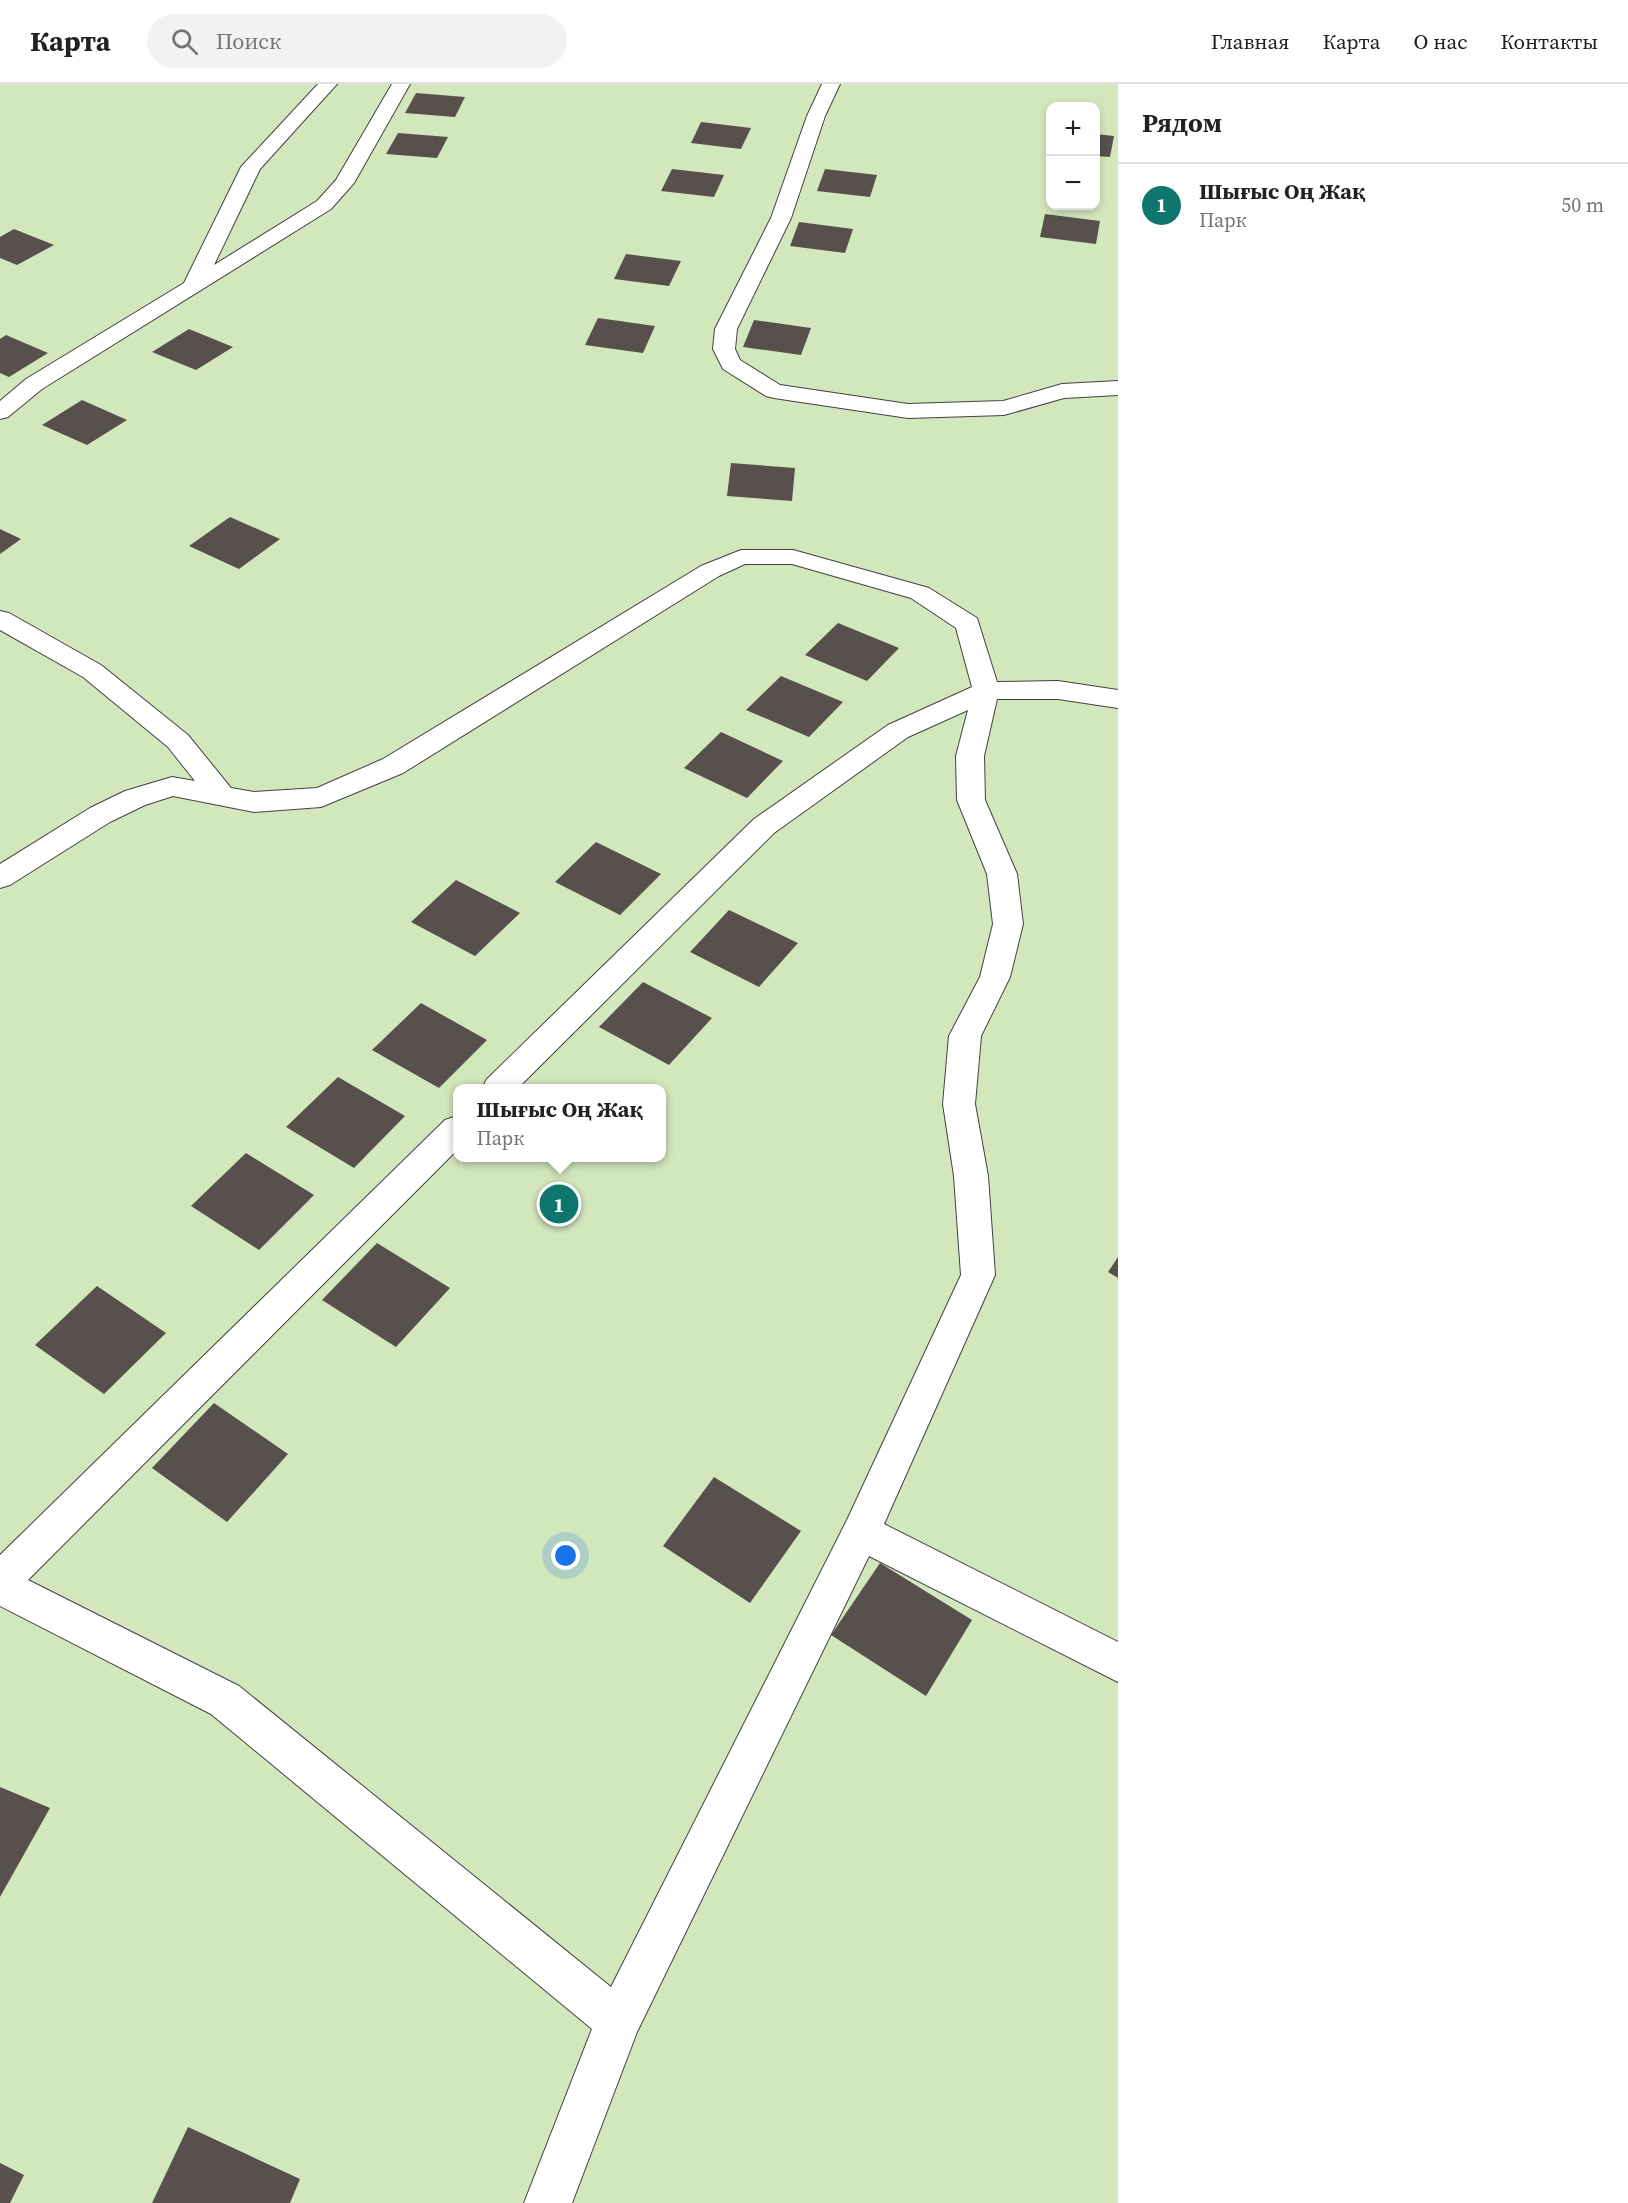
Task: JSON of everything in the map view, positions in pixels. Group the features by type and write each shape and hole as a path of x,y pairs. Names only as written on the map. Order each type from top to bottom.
{"street":[{"path":"193,287 251,167 328,84"},
{"path":"0,412 34,384 324,205 344,183 401,84"},
{"path":"831,84 816,116 781,218 726,329 724,349 731,364 774,391 908,411 1004,408 1062,391 1118,388"},
{"path":"0,878 100,814 135,798 172,786 254,802 321,797 393,766 710,571 741,557 793,557 920,593 968,624 986,691 970,756 971,800 1002,874 1008,924 995,977 965,1036 959,1104 971,1176 978,1275 861,1532 618,2021 549,2203"},
{"path":"0,619 92,670 178,741 223,797"},
{"path":"503,1084 764,826 898,731 986,691 1058,690 1118,699"},
{"path":"0,1581 453,1133"},
{"path":"861,1532 1118,1663"},
{"path":"0,1586 225,1700 618,2021"}],"green space":[{"path":"0,84 1118,84 1118,2203 0,2203"}],"building":[{"path":"416,93 465,97 455,117 405,113"},
{"path":"701,122 751,128 741,149 691,143"},
{"path":"398,133 448,137 437,158 386,154"},
{"path":"1100,134 1114,136 1110,157 1100,156"},
{"path":"672,169 724,175 714,197 661,191"},
{"path":"825,169 877,175 870,197 817,191"},
{"path":"1045,214 1100,221 1096,244 1040,237"},
{"path":"799,222 853,229 845,253 790,246"},
{"path":"14,229 54,245 17,265 0,258 0,237"},
{"path":"626,254 681,261 669,286 614,279"},
{"path":"598,318 655,326 643,353 585,345"},
{"path":"754,320 811,328 801,355 743,347"},
{"path":"189,329 233,347 196,370 152,352"},
{"path":"6,335 48,353 9,377 0,373 0,339"},
{"path":"82,400 127,420 87,445 42,425"},
{"path":"731,463 795,468 792,501 727,496"},
{"path":"230,517 280,539 239,569 189,546"},
{"path":"0,529 21,539 0,554"},
{"path":"838,623 899,648 867,681 805,655"},
{"path":"781,676 843,702 809,737 746,710"},
{"path":"721,732 783,761 747,798 684,768"},
{"path":"596,842 661,874 620,915 555,882"},
{"path":"456,880 520,913 475,956 411,922"},
{"path":"729,910 798,943 759,987 690,952"},
{"path":"643,982 712,1018 669,1065 599,1027"},
{"path":"421,1003 487,1040 439,1088 372,1050"},
{"path":"338,1077 405,1116 354,1168 286,1127"},
{"path":"246,1153 314,1195 259,1250 191,1206"},
{"path":"377,1243 450,1288 396,1347 322,1300"},
{"path":"1118,1257 1118,1278 1108,1272"},
{"path":"97,1286 166,1333 104,1394 35,1345"},
{"path":"214,1403 288,1454 227,1522 152,1468"},
{"path":"714,1477 801,1531 750,1603 663,1546"},
{"path":"880,1563 972,1620 926,1696 831,1635"},
{"path":"0,1787 50,1808 0,1897"},
{"path":"188,2127 300,2179 290,2203 152,2203"},
{"path":"0,2163 24,2175 10,2203 0,2203"}],"place":[{"name":"Шығыс Оң Жақ","path":"559,1204"}]}
